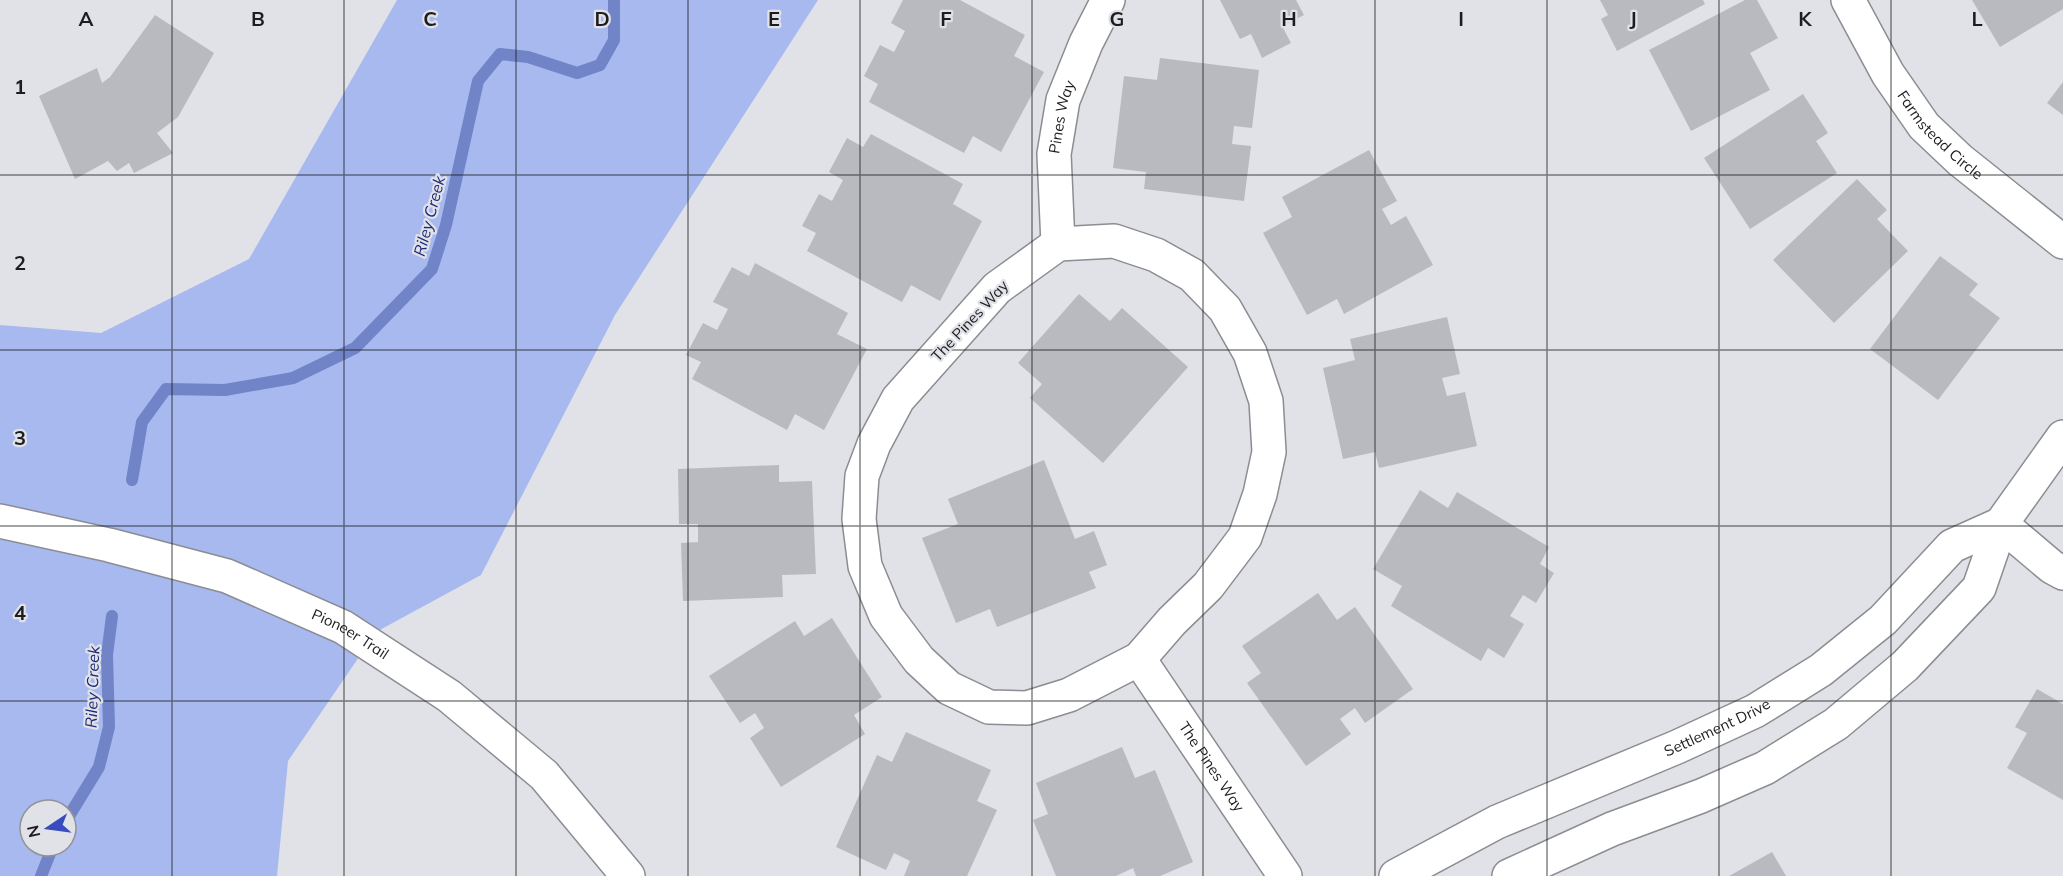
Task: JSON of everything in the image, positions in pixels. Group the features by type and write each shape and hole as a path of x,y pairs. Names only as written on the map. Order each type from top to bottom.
{"street":[{"name":"Pines Way","path":"1058,244 1054,154 1062,100 1086,43 1108,0"},
{"name":"Farmstead Circle","path":"1848,0 1888,74 1924,126 1960,160 2063,242"},
{"name":"The Pines Way","path":"1114,241 1155,255 1192,275 1225,309 1250,353 1266,401 1269,452 1260,494 1245,537 1208,586 1172,621 1139,659 1069,695 1027,708 989,707 949,688 919,660 886,616 865,566 859,519 862,476 874,444 898,399 997,288 1058,244 1114,241"},
{"path":"1509,876 1612,829 1701,796 1765,768 1836,724 1905,666 1979,588 2001,524 2063,436"},
{"name":"Pioneer Trail","path":"0,521 109,545 227,576 343,627 449,696 544,775 628,876"},
{"path":"2001,524 2052,567 2063,573"},
{"name":"Settlement Drive","path":"1396,876 1497,822 1677,747 1755,711 1821,670 1883,620 1952,546 2001,524"},
{"name":"The Pines Way","path":"1139,659 1286,876"}],"shaded area":[{"path":"397,0 818,0 615,315 481,575 376,632 288,761 277,876 0,876 0,325 101,333 249,259"}],"building":[{"path":"903,0 960,0 1025,35 1014,56 1044,72 1001,152 973,136 964,153 869,102 878,84 864,76 880,45 894,52 905,31 891,23"},
{"path":"1220,0 1296,0 1304,15 1282,26 1291,43 1262,58 1251,34 1240,39"},
{"path":"1600,0 1703,0 1705,4 1617,51 1601,19 1608,15"},
{"path":"1745,0 1757,0 1778,38 1750,53 1770,90 1691,131 1649,50"},
{"path":"1972,0 2063,0 2063,9 2000,47"},
{"path":"155,15 214,53 178,117 157,133 173,153 134,173 129,163 117,171 108,161 75,179 39,96 97,68 102,83 110,77"},
{"path":"1160,58 1259,70 1252,128 1234,126 1232,144 1251,146 1244,201 1144,189 1146,172 1113,168 1124,76 1157,80"},
{"path":"2063,82 2063,115 2047,103"},
{"path":"1803,94 1828,133 1816,141 1837,173 1750,229 1704,158"},
{"path":"871,134 963,184 953,204 982,221 940,301 911,285 902,302 807,251 816,233 802,226 819,194 832,201 843,180 829,172 847,138 863,147"},
{"path":"1369,150 1397,201 1382,209 1391,225 1406,216 1433,265 1344,314 1337,299 1307,315 1263,233 1292,217 1282,197"},
{"path":"1857,179 1887,210 1877,219 1908,251 1834,323 1773,260"},
{"path":"1940,256 1978,284 1969,295 2000,318 1938,400 1870,349"},
{"path":"755,263 848,313 837,334 867,349 824,430 795,414 787,430 692,379 701,362 686,355 703,323 717,330 728,309 713,302 732,267 749,276"},
{"path":"1079,294 1110,321 1122,308 1188,367 1103,463 1030,398 1042,384 1018,363"},
{"path":"1447,317 1460,374 1442,378 1447,396 1465,392 1477,446 1379,468 1375,452 1343,459 1323,368 1355,360 1350,339"},
{"path":"1044,460 1075,539 1094,531 1107,565 1089,572 1096,588 997,627 990,609 956,623 922,538 958,524 948,499"},
{"path":"779,465 779,482 812,481 816,574 782,575 783,597 683,601 681,543 698,542 698,524 679,524 678,469"},
{"path":"1420,490 1448,508 1457,492 1549,547 1540,564 1554,573 1536,603 1523,595 1510,616 1524,624 1504,658 1488,648 1481,661 1391,606 1402,586 1373,569"},
{"path":"1318,593 1337,620 1355,607 1413,689 1365,723 1355,708 1340,719 1351,734 1306,766 1247,683 1261,673 1242,646"},
{"path":"832,618 882,697 854,715 865,734 781,787 750,738 764,728 755,713 740,723 709,676 795,621 804,636"},
{"path":"2037,689 2063,704 2063,800 2007,768 2027,733 2015,727"},
{"path":"906,732 991,770 977,801 997,810 967,876 904,876 910,861 894,853 886,870 836,847 877,755 892,762"},
{"path":"1122,747 1135,778 1155,770 1193,862 1160,876 1136,876 1133,868 1116,876 1056,876 1033,820 1048,814 1036,783"},
{"path":"1772,852 1786,876 1729,876"}],"waterway":[{"name":"Riley Creek","path":"132,480 142,422 166,389 225,390 293,378 355,348 432,269 446,225 478,81 500,54 528,57 577,73 600,65 614,40 614,0"},
{"name":"Riley Creek","path":"78,801 99,767 109,727 107,655 112,616"},
{"name":"Riley Creek","path":"41,876 48,858"}]}
